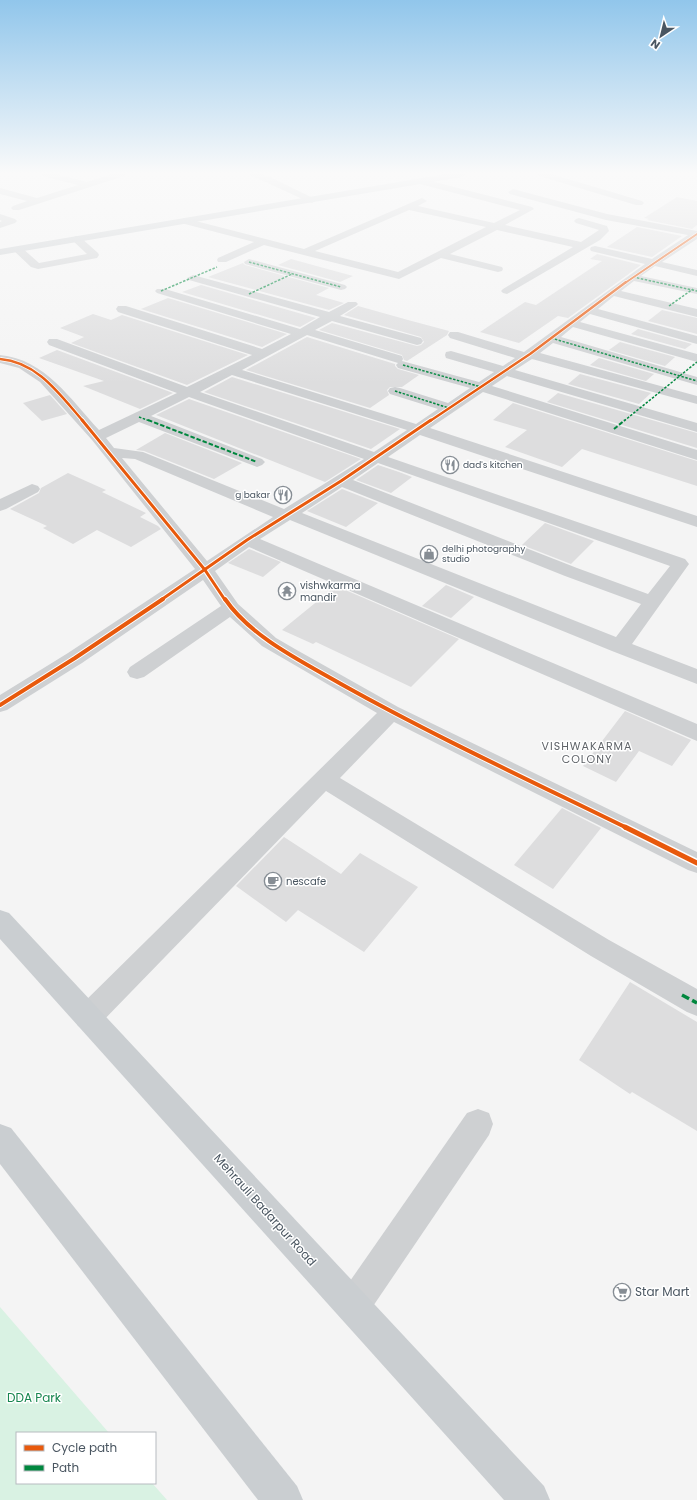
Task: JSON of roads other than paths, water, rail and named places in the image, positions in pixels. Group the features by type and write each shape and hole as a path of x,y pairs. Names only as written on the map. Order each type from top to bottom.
{"main road":[{"path":"0,247 19,244"},
{"path":"0,252 46,244"},
{"name":"Mehrauli Badarpur Road","path":"0,921 530,1500"},
{"path":"0,1139 283,1500"}],"street":[{"path":"17,249 38,266 94,255 82,244"},
{"path":"258,244 219,263 193,278 161,291 304,332 697,455"},
{"path":"271,244 399,276"},
{"path":"305,252 323,244"},
{"path":"382,285 462,244"},
{"path":"574,244 583,246"},
{"path":"507,291 586,244"},
{"path":"0,705 75,658 247,540 341,481 528,355 632,277 682,244"},
{"path":"677,247 690,250"},
{"path":"595,249 697,273"},
{"path":"440,255 498,269"},
{"path":"250,262 341,287"},
{"path":"249,294 292,274"},
{"path":"632,277 695,289"},
{"path":"193,278 417,341"},
{"path":"669,306 695,289"},
{"path":"612,292 697,312"},
{"path":"97,437 190,393 304,332 352,304"},
{"path":"122,309 263,354"},
{"path":"589,310 697,340"},
{"path":"571,323 697,358"},
{"path":"454,335 697,400"},
{"path":"551,338 697,381"},
{"path":"53,342 190,393 680,563 619,647"},
{"path":"451,355 697,428"},
{"path":"0,359 9,360 45,379 97,437 205,570 231,608 269,642 392,712 697,863"},
{"path":"614,429 663,391 697,362"},
{"path":"232,371 418,429 697,522"},
{"path":"395,391 449,408"},
{"path":"139,417 257,462"},
{"path":"109,452 138,455 697,677"},
{"path":"341,481 571,572 653,602"},
{"path":"0,506 32,490"},
{"path":"247,540 341,579 697,733"},
{"path":"137,672 231,608"},
{"path":"88,1017 392,712"},
{"path":"324,779 600,948 697,1003"},
{"path":"353,1306 478,1124"}],"place":[{"name":"dad's kitchen","path":"450,465"},
{"name":"g bakar","path":"283,495"},
{"name":"delhi photography studio","path":"429,554"},
{"name":"vishwkarma mandir","path":"287,591"},
{"name":"nescafe","path":"273,881"},
{"name":"Star Mart","path":"622,1292"}],"district":[{"name":"VISHWAKARMA COLONY","path":"587,752"}],"park label":[{"name":"DDA Park","path":"34,1398"}]}
